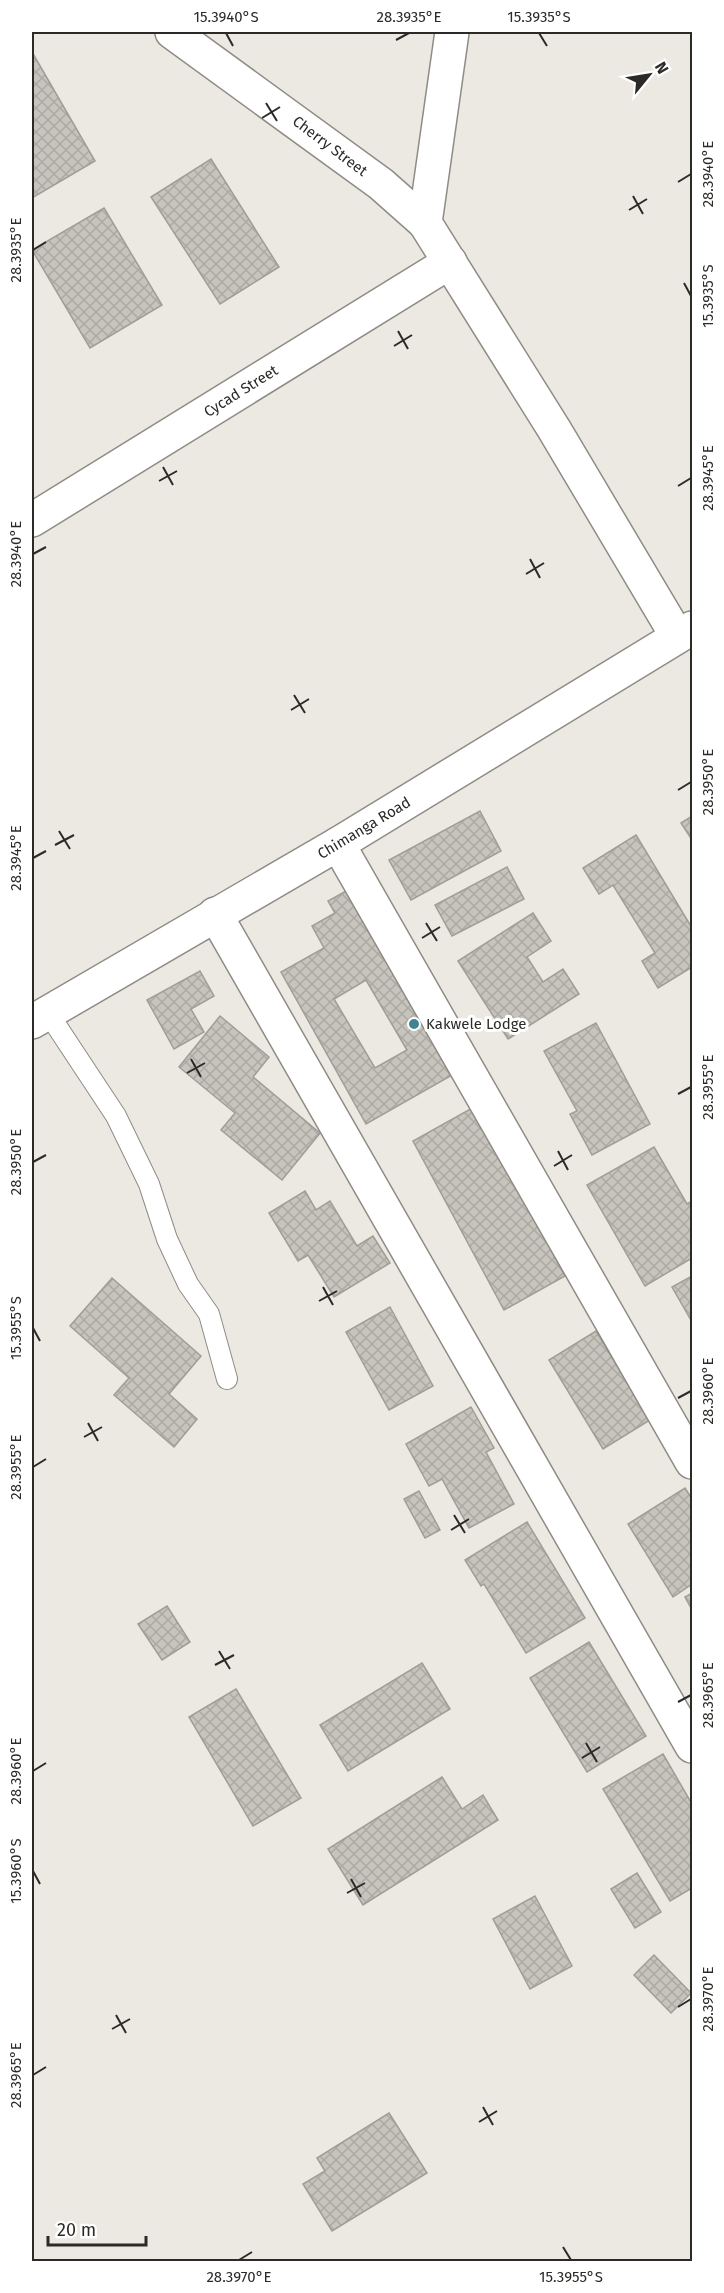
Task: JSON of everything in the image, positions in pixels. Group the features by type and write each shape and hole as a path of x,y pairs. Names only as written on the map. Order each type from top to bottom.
{"street":[{"name":"Cherry Street","path":"172,32 381,184 425,223 685,632"},
{"path":"425,223 452,32"},
{"name":"Cycad Street","path":"32,520 450,262"},
{"name":"Chimanga Road","path":"40,1018 338,844 685,632"},
{"path":"338,844 693,1462"},
{"path":"215,914 693,1746"}],"lane":[{"path":"40,1018 121,1125 149,1184 167,1239 188,1284 209,1314 227,1378"}],"building":[{"path":"32,52 95,161 32,198"},
{"path":"211,159 279,267 220,304 151,197"},
{"path":"104,208 162,305 90,348 32,250"},
{"path":"480,811 501,851 411,900 389,860"},
{"path":"692,816 692,840 681,823"},
{"path":"636,835 692,928 692,967 658,988 642,961 655,953 613,885 599,894 583,868"},
{"path":"507,867 524,899 452,936 435,905"},
{"name":"Kakwele Lodge","path":"357,885 461,1070 366,1124 281,972 324,948 312,926 335,913 328,901","holes":["366,980 407,1050 375,1068 334,999"]},
{"path":"533,913 551,941 527,957 543,982 563,969 579,994 508,1039 458,961"},
{"path":"200,971 214,996 191,1009 204,1032 174,1049 147,1000"},
{"path":"220,1016 269,1057 253,1077 320,1133 282,1180 221,1130 235,1113 179,1067"},
{"path":"596,1023 650,1124 592,1155 570,1114 577,1111 544,1051"},
{"path":"474,1107 565,1276 504,1310 413,1141"},
{"path":"654,1147 687,1204 692,1201 692,1258 645,1286 587,1185"},
{"path":"305,1191 316,1210 330,1201 357,1246 373,1236 390,1263 334,1297 308,1255 298,1261 269,1213"},
{"path":"692,1276 692,1322 672,1287"},
{"path":"112,1278 201,1356 169,1394 197,1419 174,1447 114,1395 129,1378 70,1326"},
{"path":"390,1307 433,1386 389,1410 346,1332"},
{"path":"596,1331 650,1420 603,1449 549,1360"},
{"path":"471,1407 494,1448 486,1452 514,1504 469,1528 442,1479 429,1486 406,1444"},
{"path":"685,1488 692,1499 692,1584 673,1597 628,1524"},
{"path":"419,1491 440,1530 425,1538 404,1499"},
{"path":"527,1522 585,1618 526,1653 484,1584 481,1586 465,1560"},
{"path":"692,1593 692,1610 685,1597"},
{"path":"167,1606 190,1642 162,1660 138,1624"},
{"path":"589,1642 646,1736 587,1772 530,1678"},
{"path":"422,1663 450,1709 348,1771 320,1725"},
{"path":"236,1689 301,1798 253,1826 189,1717"},
{"path":"663,1754 692,1804 692,1888 670,1901 603,1789"},
{"path":"442,1777 462,1809 483,1795 498,1820 363,1905 328,1849"},
{"path":"637,1873 661,1912 635,1928 611,1889"},
{"path":"535,1896 572,1966 530,1989 493,1919"},
{"path":"654,1955 691,1993 671,2013 634,1975"},
{"path":"389,2113 427,2173 332,2231 303,2184 325,2171 317,2158"}],"place":[{"name":"Kakwele Lodge","path":"414,1024"}]}
